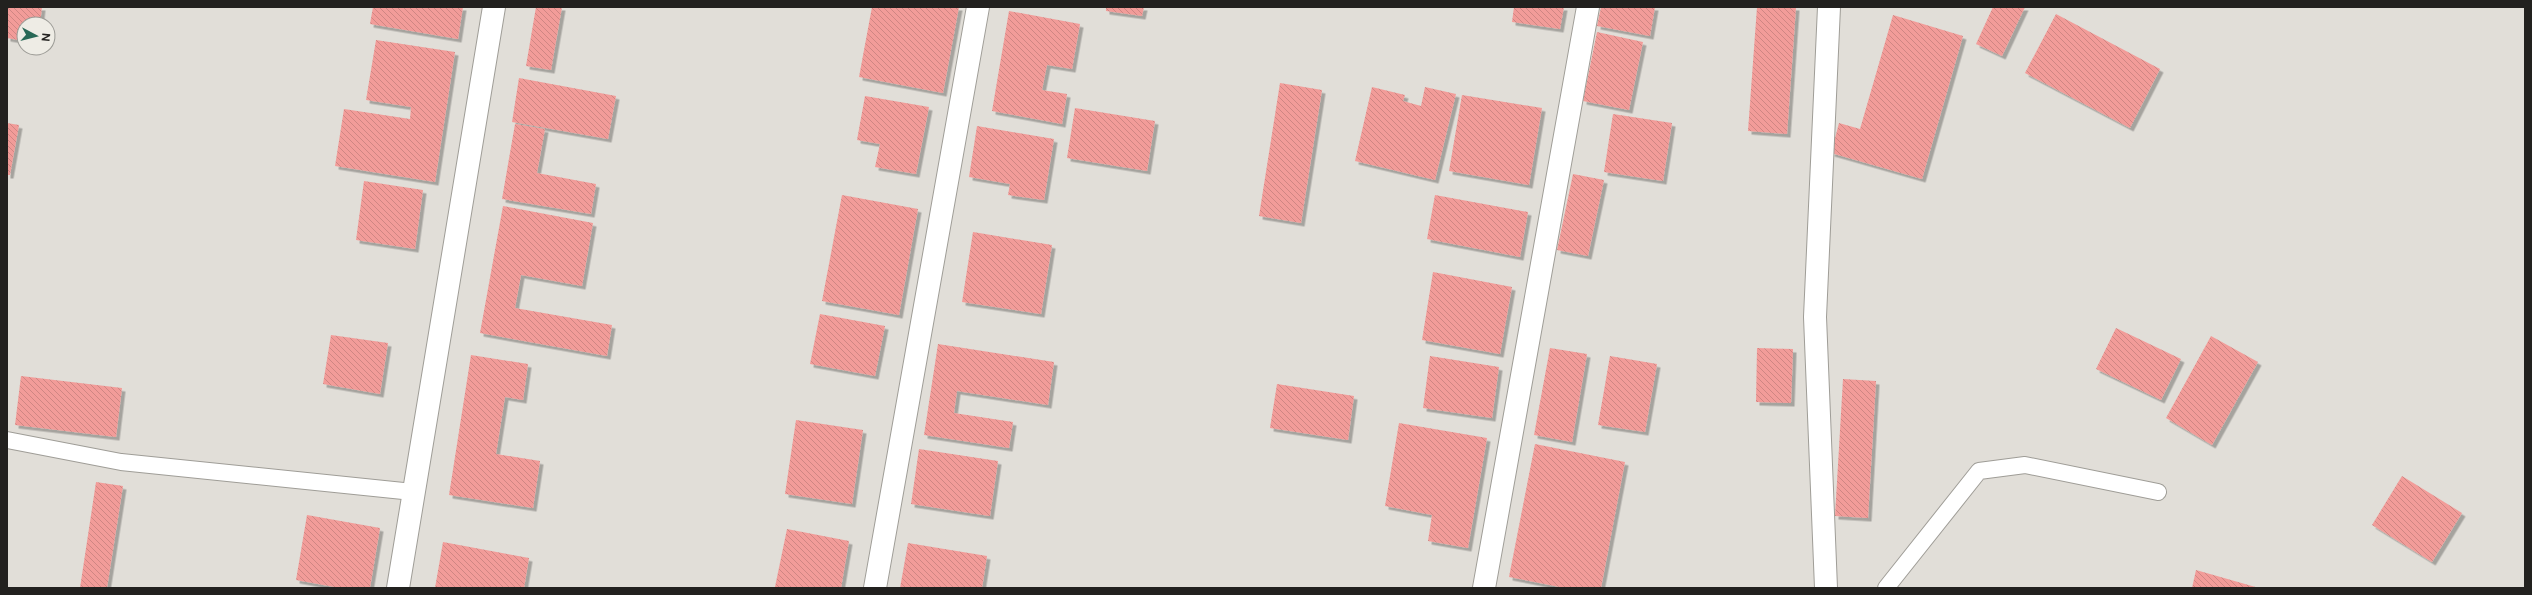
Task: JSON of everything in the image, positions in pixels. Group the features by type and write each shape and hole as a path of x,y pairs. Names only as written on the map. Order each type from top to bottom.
{"street":[{"path":"398,588 494,7"},
{"path":"875,588 978,7"},
{"path":"1484,588 1588,7"},
{"path":"1826,588 1815,318 1829,7"}],"lane":[{"path":"7,440 121,462 413,492"},
{"path":"1886,588 1979,471 2025,465 2158,492"}],"building":[{"path":"7,7 42,7 41,16 16,16 16,40 7,38"},
{"path":"373,7 463,7 458,39 370,24"},
{"path":"536,7 562,7 551,70 526,66"},
{"path":"872,7 959,7 943,93 859,77"},
{"path":"1106,7 1144,7 1142,16 1106,11"},
{"path":"1514,7 1564,7 1560,29 1512,22"},
{"path":"1601,7 1655,7 1650,36 1597,26"},
{"path":"1757,7 1796,7 1787,134 1748,131"},
{"path":"1993,7 2025,7 2002,56 1976,44"},
{"path":"1009,11 1080,24 1072,69 1047,65 1042,90 1067,94 1062,124 992,111"},
{"path":"2056,14 2160,69 2130,128 2025,73"},
{"path":"1893,15 1963,36 1922,179 1831,153 1839,123 1860,129"},
{"path":"1597,32 1643,42 1629,110 1583,101"},
{"path":"376,40 455,52 435,182 335,166 344,109 410,119 411,107 366,100"},
{"path":"519,78 616,96 608,139 512,122"},
{"path":"1280,83 1322,90 1301,223 1259,216"},
{"path":"1372,87 1405,95 1403,101 1421,106 1425,87 1456,94 1435,180 1355,161"},
{"path":"1462,95 1542,108 1529,185 1449,171"},
{"path":"865,96 929,107 916,174 875,167 880,144 857,140"},
{"path":"1075,108 1155,121 1147,171 1067,158"},
{"path":"1613,114 1672,123 1663,181 1604,172"},
{"path":"7,123 19,125 10,175 7,175"},
{"path":"515,124 545,129 537,173 596,184 591,214 502,199"},
{"path":"977,126 1054,139 1044,200 1008,195 1010,184 969,177"},
{"path":"1573,174 1604,180 1588,256 1557,250"},
{"path":"364,181 423,190 415,249 356,240"},
{"path":"842,195 918,209 899,315 822,301"},
{"path":"1435,195 1528,212 1520,257 1427,239"},
{"path":"503,206 593,223 582,286 521,275 515,308 612,325 607,356 480,333"},
{"path":"973,232 1052,245 1041,314 962,302"},
{"path":"1433,272 1512,287 1500,354 1422,340"},
{"path":"820,314 885,326 875,376 810,364"},
{"path":"2116,328 2181,359 2161,400 2096,369"},
{"path":"331,335 388,343 380,394 323,384"},
{"path":"2211,336 2258,362 2212,445 2166,418"},
{"path":"938,344 1054,362 1048,405 957,391 954,413 1013,422 1009,448 924,435"},
{"path":"1550,348 1587,354 1572,442 1534,435"},
{"path":"1757,348 1793,349 1791,403 1756,402"},
{"path":"471,355 528,364 523,400 505,397 496,454 540,461 533,508 449,495"},
{"path":"1430,356 1499,367 1492,418 1423,408"},
{"path":"1610,356 1657,364 1645,432 1598,425"},
{"path":"21,376 122,388 116,437 15,425"},
{"path":"1843,379 1876,381 1868,518 1835,516"},
{"path":"1277,384 1354,396 1348,440 1270,428"},
{"path":"796,420 863,430 852,504 785,494"},
{"path":"1399,423 1487,438 1468,548 1428,541 1432,515 1385,506"},
{"path":"1535,444 1625,462 1601,588 1565,588 1509,577"},
{"path":"919,449 998,461 990,516 911,504"},
{"path":"2402,476 2462,513 2432,562 2372,525"},
{"path":"96,482 123,486 107,588 80,588"},
{"path":"307,515 380,528 370,588 340,588 296,580"},
{"path":"787,529 849,541 841,588 775,587"},
{"path":"443,542 529,558 524,588 435,588"},
{"path":"908,543 987,556 982,588 900,588"},
{"path":"2196,570 2259,588 2192,588"}]}
